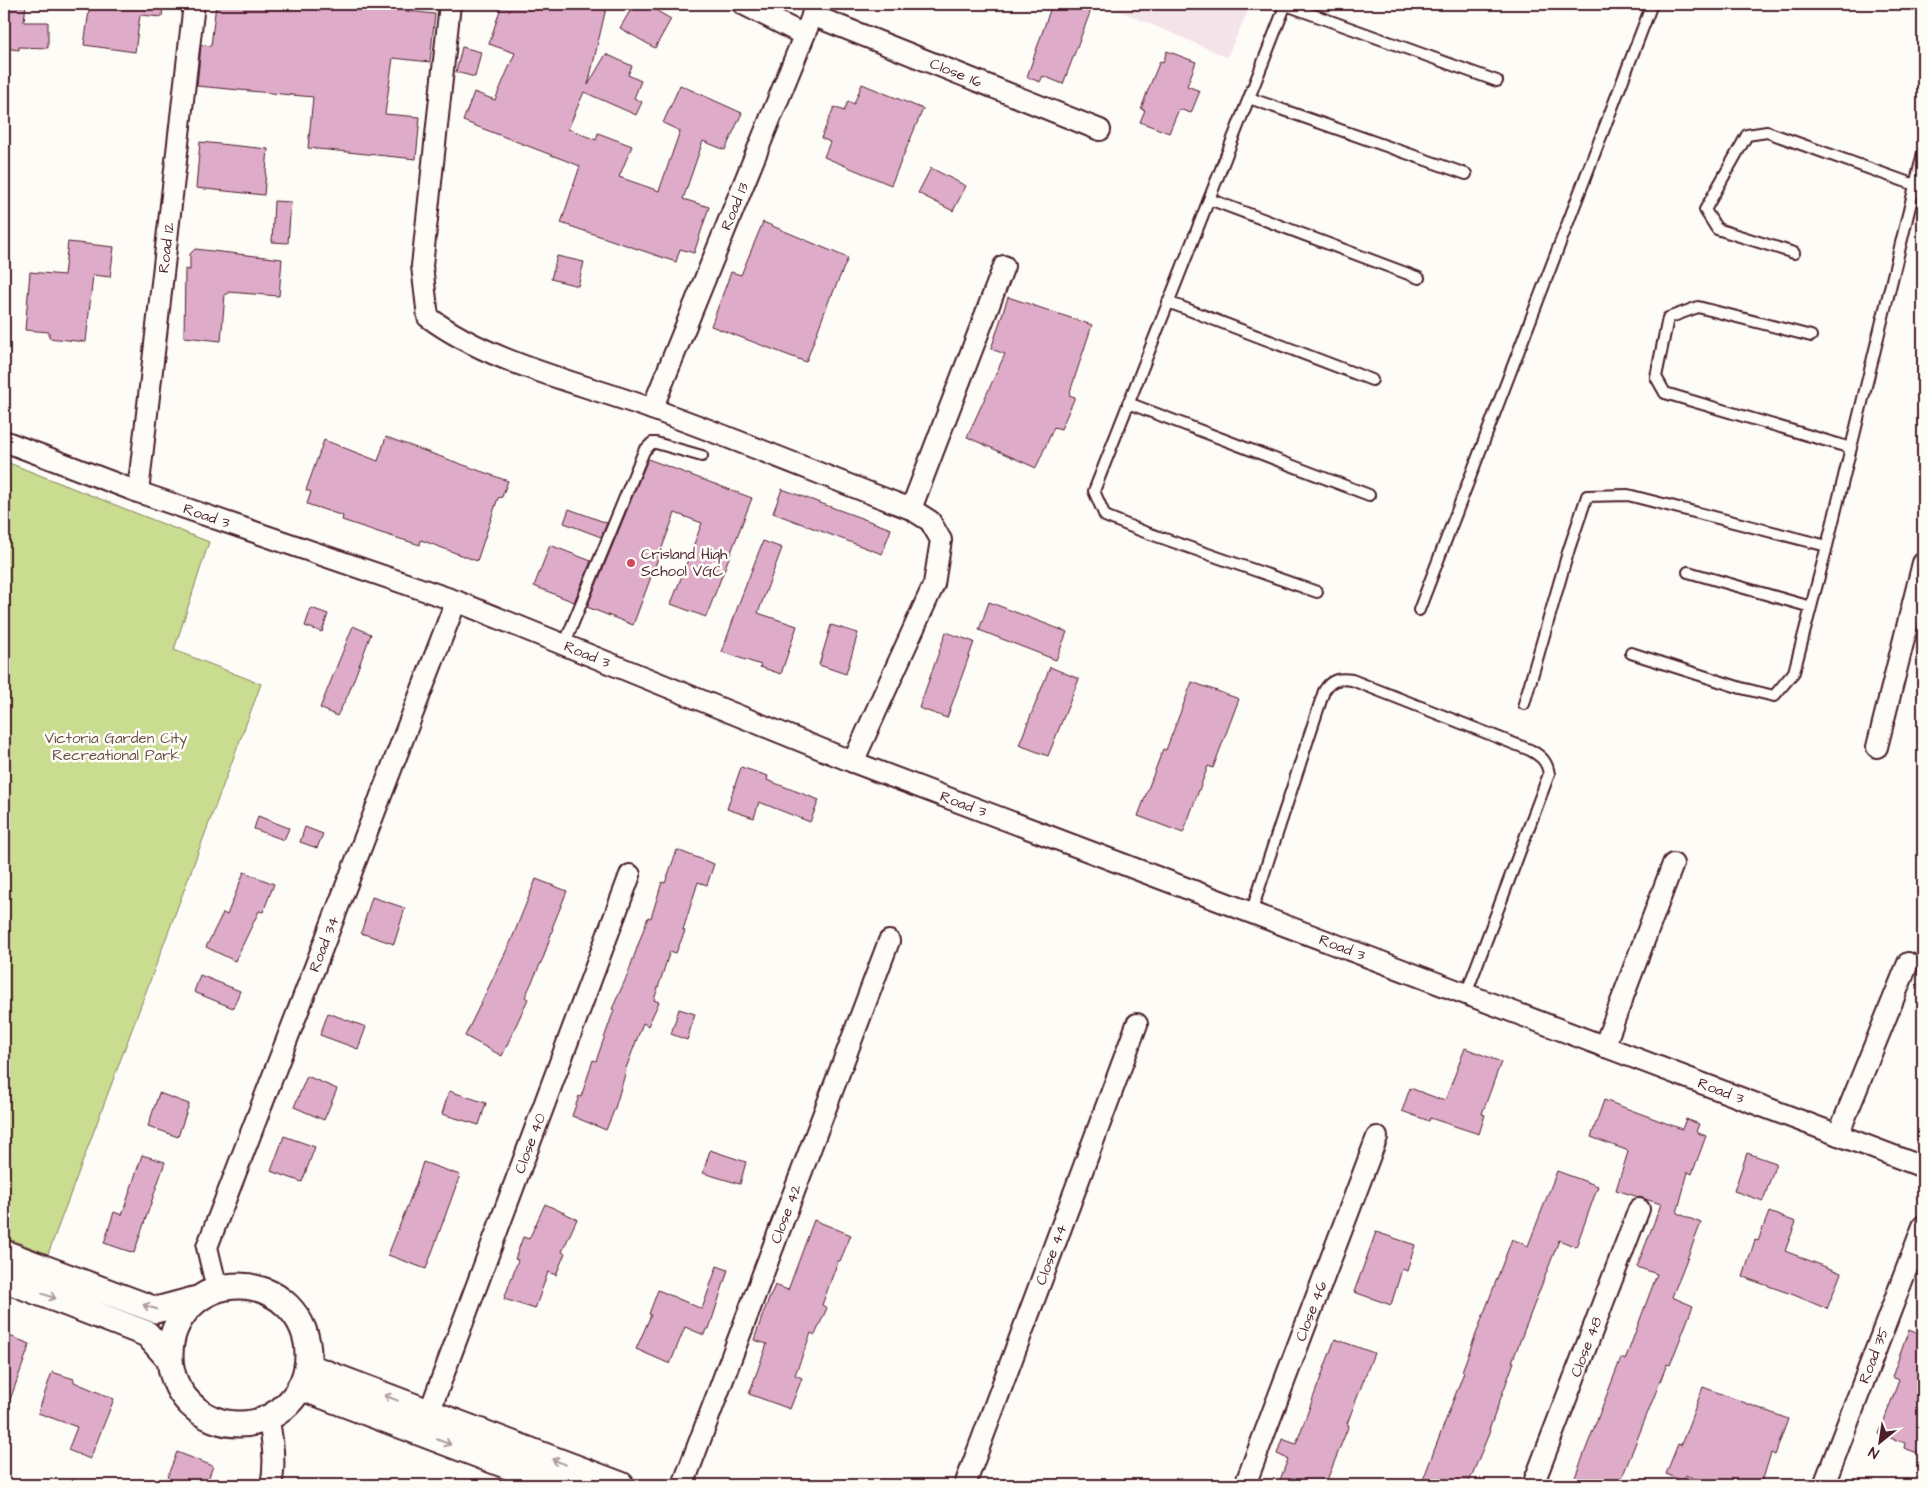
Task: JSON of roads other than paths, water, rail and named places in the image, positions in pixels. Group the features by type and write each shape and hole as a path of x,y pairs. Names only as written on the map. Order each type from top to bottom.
{"street":[{"name":"Road 12","path":"138,492 194,4"},
{"path":"450,4 422,266 428,318 451,334 492,354 652,409 910,509 930,521 941,540 934,584 853,762"},
{"path":"744,4 804,36"},
{"name":"Road 13","path":"652,409 814,9"},
{"name":"Close 16","path":"814,9 1100,130"},
{"path":"910,509 1004,266"},
{"name":"Road 3","path":"4,441 138,492 456,601 853,762 1923,1167"},
{"path":"1877,747 1923,563"},
{"name":"Road 34","path":"207,1294 207,1247 456,601"},
{"path":"1604,1047 1673,864"},
{"name":"Close 40","path":"429,1413 630,875"},
{"name":"Close 42","path":"682,1485 889,941"},
{"path":"1838,1135 1908,963"},
{"name":"Close 44","path":"965,1485 1137,1024"},
{"name":"Close 46","path":"1245,1485 1377,1137"},
{"name":"Close 48","path":"1533,1485 1639,1209"},
{"name":"Road 35","path":"1824,1485 1923,1226"},
{"path":"4,1253 156,1310 207,1294 241,1285 264,1290 284,1303 299,1321 307,1343 303,1377 286,1405 268,1417 247,1423 225,1422 204,1414 187,1400 175,1382 170,1360 171,1338 180,1316 207,1294"},
{"path":"4,1279 148,1334 170,1360"},
{"path":"303,1377 429,1413 621,1485"},
{"path":"303,1377 557,1485"},
{"path":"268,1417 272,1434 274,1471 271,1485"}],"lane":[{"path":"1419,610 1652,4"},
{"path":"1316,592 1142,531 1105,516 1094,491 1286,5 1497,80"},
{"path":"1249,98 1466,174"},
{"path":"1794,253 1718,230 1705,210 1747,135 1767,132 1915,185"},
{"path":"1631,653 1741,688 1774,696 1794,672 1827,546 1923,153"},
{"path":"1209,199 1419,278"},
{"path":"1168,302 1372,380"},
{"path":"1811,336 1698,307 1668,318 1656,377 1665,393 1851,448"},
{"path":"1128,403 1369,495"},
{"path":"564,645 644,451 652,443 656,443 702,456"},
{"path":"1524,704 1570,549 1588,496 1628,495 1827,546"},
{"path":"1688,572 1811,607"},
{"path":"1251,913 1324,691 1328,684 1334,680 1352,680 1530,750 1541,755 1548,765 1549,774 1466,994"}],"place":[{"name":"Crisland High School VGC","path":"631,563"}],"park label":[{"name":"Victoria Garden City Recreational Park","path":"116,746"}]}
